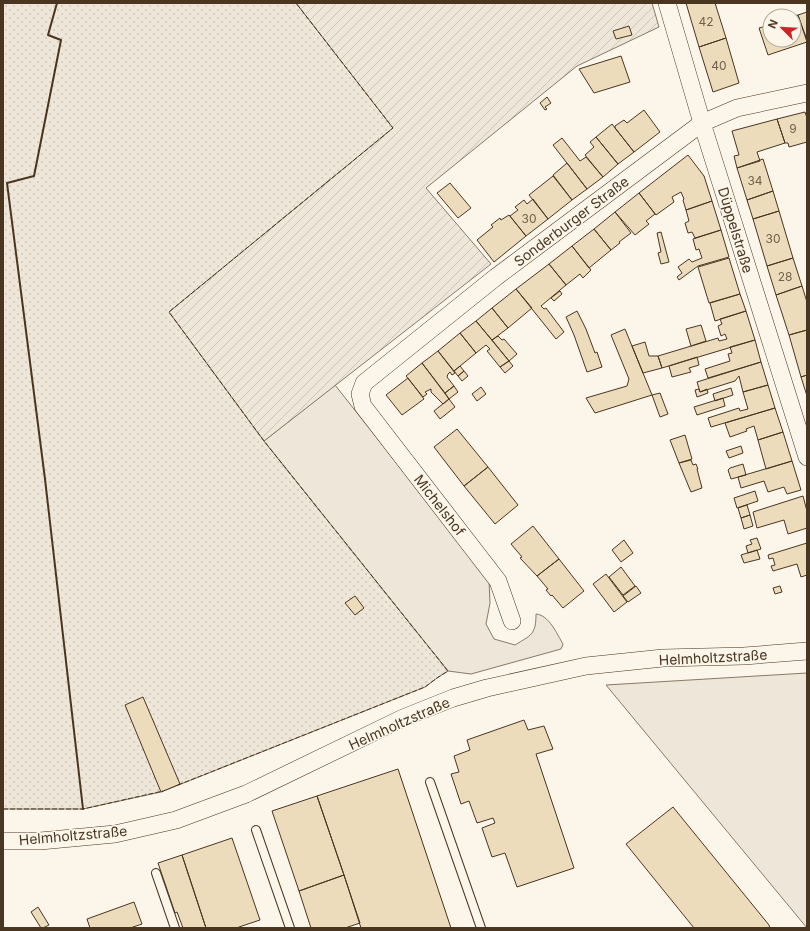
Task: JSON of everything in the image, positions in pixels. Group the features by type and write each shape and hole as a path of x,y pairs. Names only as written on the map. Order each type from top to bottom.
{"street":[{"name":"Düppelstraße","path":"667,3 702,123 807,457"},
{"name":"Sonderburger Straße","path":"360,394 364,383 496,277 702,123 737,108 807,93"},
{"name":"Michelshof","path":"360,394 363,406 498,581 512,621"},
{"name":"Helmholtzstraße","path":"3,841 40,841 115,834 176,820 246,794 403,718 453,698 495,686 586,666 663,658 744,656 807,651"}],"lane":[{"path":"430,782 481,928"},
{"path":"256,830 290,928"},
{"path":"156,873 174,928"}],"shaded area":[{"path":"3,3 296,3 393,128 169,312 264,441 448,671 425,687 161,792 83,809 3,809"},
{"path":"296,3 652,3 659,27 577,66 426,188 491,264 264,441 169,312 393,128"},
{"path":"335,385 489,580 490,603 486,624 494,639 515,645 532,634 536,621 536,614 541,615 549,621 563,644 561,649 471,674 448,671 264,441"},
{"path":"807,673 807,928 606,685"}],"building":[{"path":"686,3 715,3 726,38 699,47"},
{"path":"807,12 807,40 802,26 802,14"},
{"path":"629,26 632,35 616,39 613,31"},
{"path":"762,27 762,37 759,28"},
{"path":"802,27 807,42 802,44"},
{"path":"726,38 739,83 713,92 699,47"},
{"path":"766,48 789,48 768,55"},
{"path":"621,56 630,82 594,93 579,69"},
{"path":"547,97 551,103 545,107 547,109 545,110 540,103"},
{"path":"644,110 660,132 634,152 615,126 624,120 627,123"},
{"path":"805,112 807,118 807,142 789,147 788,143 785,143 777,119"},
{"path":"777,119 785,143 757,152 760,161 737,168 734,156 739,155 732,131"},
{"path":"612,124 634,152 618,164 596,137"},
{"path":"596,137 618,164 603,177 585,155 594,147 590,142"},
{"path":"562,138 580,161 586,157 603,177 587,189 553,145"},
{"path":"688,155 704,176 712,201 686,210 681,192 672,197 674,202 656,215 639,193"},
{"path":"763,159 773,191 747,200 737,168"},
{"path":"567,163 587,189 572,200 553,175"},
{"path":"553,176 572,200 548,219 529,195"},
{"path":"450,183 471,208 458,218 437,193"},
{"path":"773,191 779,211 753,219 747,200"},
{"path":"639,193 655,214 646,221 649,224 635,235 615,212"},
{"path":"533,199 548,219 526,236 510,216 518,210 515,207 524,200 527,204"},
{"path":"712,201 721,230 695,238 692,232 688,233 685,223 689,221 686,210"},
{"path":"779,211 793,258 767,266 753,219"},
{"path":"615,212 631,233 611,250 594,229"},
{"path":"509,215 526,236 494,262 477,240 493,227 491,225 500,218 501,220"},
{"path":"594,229 611,250 589,268 572,246"},
{"path":"721,230 729,257 698,266 679,280 677,277 682,273 678,267 689,259 692,262 702,258 699,249 696,250 693,239"},
{"path":"661,232 669,262 661,264 658,253 661,252 657,233"},
{"path":"572,246 591,270 583,278 580,274 566,285 549,264"},
{"path":"729,258 740,294 709,303 698,267"},
{"path":"793,258 802,286 776,295 767,266"},
{"path":"549,264 566,285 541,306 544,309 546,308 564,332 556,339 516,289"},
{"path":"802,286 807,302 807,330 789,335 776,295"},
{"path":"516,289 532,308 508,328 492,308"},
{"path":"560,291 562,294 554,301 551,298"},
{"path":"740,294 746,311 715,321 710,303"},
{"path":"492,308 508,328 492,340 476,321"},
{"path":"577,311 595,353 597,352 602,367 587,372 566,317"},
{"path":"746,311 755,340 662,368 658,356 718,338 719,341 727,339 725,334 721,336 718,326 722,324 720,319"},
{"path":"476,321 509,361 500,367 487,351 490,349 486,345 476,353 460,333"},
{"path":"701,325 706,341 691,346 686,329"},
{"path":"625,329 652,395 595,413 586,398 627,386 629,379 611,335"},
{"path":"807,330 807,375 801,377 789,335"},
{"path":"460,333 476,353 454,371 438,351"},
{"path":"498,336 502,340 504,339 517,354 509,361 492,340"},
{"path":"755,340 761,362 708,378 705,369 730,361 728,354 732,353 730,347"},
{"path":"645,342 649,356 658,356 662,368 643,373 632,346"},
{"path":"438,351 455,373 452,375 450,372 448,374 447,377 454,386 445,393 422,363"},
{"path":"697,357 699,365 689,368 691,372 672,377 669,366"},
{"path":"509,361 513,366 505,373 500,367"},
{"path":"761,362 768,385 743,392 739,376 735,381 700,392 697,382"},
{"path":"422,363 449,399 443,404 431,392 431,389 425,392 427,394 423,397 406,376"},
{"path":"460,366 464,371 458,376 454,371"},
{"path":"464,371 468,376 462,381 458,376"},
{"path":"807,375 807,396 801,377"},
{"path":"408,378 424,399 402,415 386,395"},
{"path":"768,385 775,408 711,427 708,418 739,408 740,411 748,409 743,392"},
{"path":"454,386 458,392 449,399 445,393"},
{"path":"481,387 486,394 477,401 472,394"},
{"path":"731,388 733,395 715,401 713,394"},
{"path":"699,389 700,392 707,389 708,393 697,397 695,390"},
{"path":"660,393 668,414 660,417 652,395"},
{"path":"723,398 725,406 697,415 694,407"},
{"path":"449,399 455,407 440,419 434,411"},
{"path":"775,408 783,432 758,440 754,426 746,429 747,431 730,437 725,423"},
{"path":"457,429 488,467 464,486 434,447"},
{"path":"783,432 792,461 766,469 758,440"},
{"path":"685,435 692,459 679,463 670,440"},
{"path":"741,446 743,453 729,458 726,451"},
{"path":"691,460 693,465 696,464 698,469 702,488 691,492 679,463"},
{"path":"792,461 801,490 787,494 784,487 768,492 764,481 741,488 738,477"},
{"path":"743,464 746,475 731,479 728,470"},
{"path":"488,467 518,505 495,524 464,486"},
{"path":"755,491 758,501 737,508 734,498"},
{"path":"803,496 807,511 807,528 788,534 784,520 757,528 753,512"},
{"path":"747,505 750,515 741,518 738,508"},
{"path":"750,515 753,526 744,529 741,518"},
{"path":"533,526 559,559 537,576 520,558 522,557 511,544"},
{"path":"757,538 761,549 748,553 746,546 752,544 750,540"},
{"path":"624,540 633,553 621,562 612,550"},
{"path":"807,543 807,575 801,577 797,564 773,571 771,566 775,565 773,558 769,559 768,555"},
{"path":"757,550 760,559 744,563 741,555"},
{"path":"559,559 584,591 563,608 546,590 548,589 537,576"},
{"path":"621,567 635,586 623,595 609,577"},
{"path":"606,574 627,602 614,612 593,584"},
{"path":"636,586 641,593 628,602 623,596"},
{"path":"780,586 782,592 775,594 773,588"},
{"path":"355,596 364,608 355,615 345,603"},
{"path":"143,697 180,784 161,792 125,705"},
{"path":"524,720 528,730 544,726 553,749 536,754 574,868 517,887 505,853 492,857 482,828 495,823 493,818 477,823 469,801 461,804 451,774 459,772 454,756 470,750 467,740"},
{"path":"398,769 451,928 361,928 317,796"},
{"path":"317,796 344,875 299,891 272,811"},
{"path":"673,807 770,928 694,928 626,844"},
{"path":"232,838 260,920 236,928 206,928 182,855"},
{"path":"182,855 206,928 183,928 177,912 175,913 158,863"},
{"path":"344,875 360,923 345,928 311,928 299,891"},
{"path":"134,902 142,924 130,928 90,928 87,919"},
{"path":"38,907 49,925 43,928 41,928 31,912"}],"fence":[{"path":"178,785 425,687 448,671 264,441 169,312 393,128 296,3"},
{"path":"3,809 83,809 163,791"}],"wall":[{"path":"57,3 48,35 61,40 34,176 7,183 45,479 83,809"}]}
